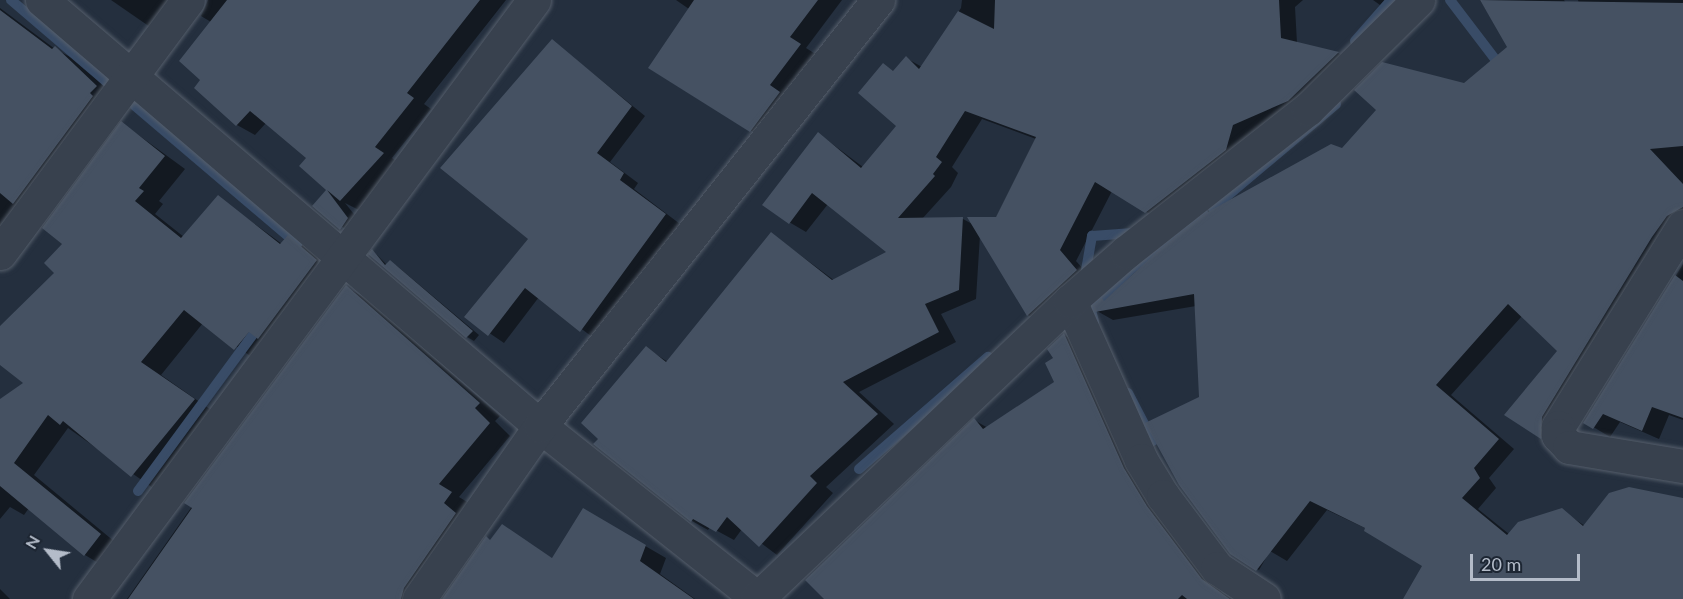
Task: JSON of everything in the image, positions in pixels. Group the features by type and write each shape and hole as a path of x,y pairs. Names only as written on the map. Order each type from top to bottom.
{"street":[{"path":"42,0 540,426 758,599 1070,301 1126,252 1308,109 1418,0"},
{"path":"0,254 188,0"},
{"path":"89,599 344,259 534,0"},
{"path":"419,599 540,426 878,0"},
{"path":"1683,226 1558,427 1558,435 1569,447 1683,466"},
{"path":"1070,301 1142,460 1163,496 1217,568 1264,599"}],"building":[{"path":"227,0 480,0 407,93 414,98 375,147 384,153 340,201 327,190 348,218 340,230 312,206 326,190 299,166 306,158 250,111 236,126 194,88 200,80 179,61"},
{"path":"694,0 818,0 790,37 801,44 770,85 780,92 750,132 648,68"},
{"path":"995,0 1279,0 1281,38 1339,52 1288,101 1233,125 1226,150 1145,213 1095,182 1060,250 1077,270 1027,316 967,217 996,217 1036,137 965,111 936,157 942,162 933,174 935,176 898,218 963,217 959,290 925,304 939,332 843,382 878,414 810,476 817,483 759,547 727,517 716,532 693,519 691,522 593,444 598,439 581,423 646,346 666,362 771,232 832,280 886,252 812,193 789,224 762,205 818,132 861,168 896,126 858,93 883,63 893,71 906,56 919,69 958,11 994,29"},
{"path":"1480,0 1683,3 1683,146 1650,149 1683,184 1683,207 1667,216 1652,237 1542,417 1541,439 1504,415 1557,351 1508,304 1436,385 1499,439 1474,468 1480,478 1462,498 1507,535 1518,522 1562,508 1583,526 1609,493 1629,487 1683,498 1683,599 1403,599 1422,566 1364,531 1365,528 1310,501 1256,571 1230,554 1179,485 1145,423 1199,397 1194,294 1095,312 1093,306 1102,298 1104,301 1158,251 1206,213 1331,144 1342,148 1376,110 1354,90 1382,62 1464,83 1507,47"},
{"path":"0,10 52,49 55,46 97,86 90,93 93,96 13,204 0,193"},
{"path":"552,39 632,106 597,153 624,173 620,180 666,214 580,332 525,288 488,336 464,317 528,239 440,168"},
{"path":"121,121 165,156 139,188 144,191 135,201 181,238 218,195 280,244 288,235 317,260 258,339 249,332 234,350 184,310 141,362 195,399 131,477 63,421 60,425 48,415 14,463 101,534 84,556 0,486 0,399 23,383 0,365 0,326 54,273 44,263 62,244 42,228"},
{"path":"372,249 385,265 390,260 473,331 466,338 368,254"},
{"path":"1675,275 1683,281 1683,418 1652,407 1642,431 1603,414 1593,429 1583,423"},
{"path":"346,285 480,403 475,408 490,423 439,484 452,492 444,503 456,513 404,588 401,599 128,599 192,508 184,503"},
{"path":"1064,333 1124,468 1147,506 1202,579 1230,599 1187,599 1182,595 1178,599 824,599 805,580 974,418 983,429 1054,382 1045,363 1053,358 1047,349"},
{"path":"583,508 646,545 640,561 694,599 442,599 486,536 490,540 502,524 552,558"}],"waterway":[{"path":"11,0 107,82"},
{"path":"1355,41 1391,0"},
{"path":"1450,0 1501,67"},
{"path":"1213,208 1336,104"},
{"path":"135,106 297,244"},
{"path":"1094,322 1091,310 1131,269 1204,214"},
{"path":"1085,276 1092,236 1133,233"},
{"path":"138,491 260,325"},
{"path":"859,469 988,357"},
{"path":"1128,393 1153,441"}]}
